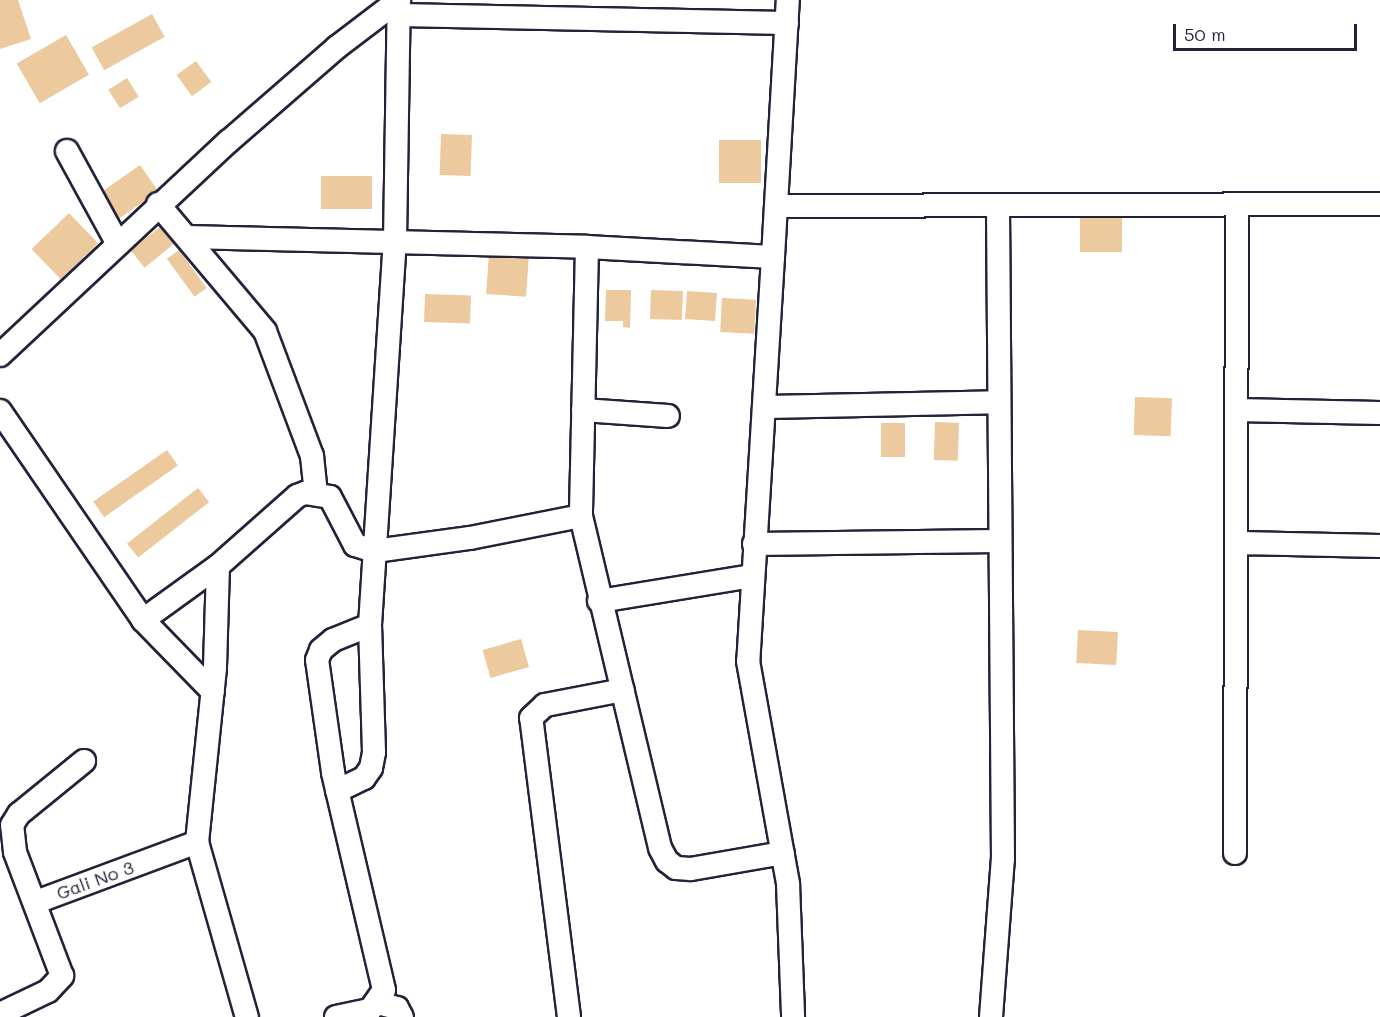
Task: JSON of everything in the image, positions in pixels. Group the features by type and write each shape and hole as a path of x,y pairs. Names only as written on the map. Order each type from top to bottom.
{"street":[{"path":"788,0 767,407 751,576 749,680 788,884 793,1017"},
{"path":"0,356 158,204 337,47 399,5 787,23"},
{"path":"337,790 364,778 371,768 370,625 395,242 399,5"},
{"path":"67,151 118,244"},
{"path":"158,204 265,331 312,456 316,493"},
{"path":"777,206 1380,204"},
{"path":"1235,853 1237,206"},
{"path":"992,1017 1003,859 998,207"},
{"path":"187,237 587,247 773,257"},
{"path":"587,247 581,516 599,601 667,861 676,868 692,870 783,853"},
{"path":"767,407 998,402"},
{"path":"583,410 668,416"},
{"path":"1236,410 1380,413"},
{"path":"0,411 143,620 213,692"},
{"path":"143,620 218,566 297,496 316,493 330,497 336,503 355,545 375,551 470,538 581,516"},
{"path":"754,544 999,541"},
{"path":"1236,543 1380,546"},
{"path":"218,566 213,692 197,842 247,1017"},
{"path":"599,601 722,577 751,576"},
{"path":"336,1017 370,1010 378,1003 384,990 337,790 317,660 321,650 333,640 370,625"},
{"path":"569,1017 531,718 545,705 623,690"},
{"path":"36,902 15,852 12,825 20,814 84,761"},
{"name":"Gali No 3","path":"0,1014 57,986 62,976 36,902 197,842"},
{"path":"378,1003 397,1008 402,1017"}],"building":[{"path":"0,0 18,0 31,39 0,49"},
{"path":"152,14 165,37 104,70 92,47"},
{"path":"66,35 89,75 40,103 17,64"},
{"path":"196,61 211,82 192,96 177,75"},
{"path":"127,78 139,97 120,108 108,90"},
{"path":"441,134 472,135 471,176 440,175"},
{"path":"719,140 761,140 761,183 719,183"},
{"path":"140,165 158,191 115,222 97,195"},
{"path":"321,176 372,176 372,209 321,209"},
{"path":"69,213 98,243 61,279 32,249"},
{"path":"1080,216 1122,216 1122,252 1080,252"},
{"path":"161,226 175,243 145,268 131,251"},
{"path":"179,250 207,288 194,297 167,259"},
{"path":"489,253 529,256 526,297 486,294"},
{"path":"606,290 631,290 630,328 623,327 623,321 605,321"},
{"path":"651,290 683,291 682,320 650,319"},
{"path":"687,291 717,293 715,321 685,319"},
{"path":"425,294 471,296 470,324 424,322"},
{"path":"722,298 756,300 754,334 720,332"},
{"path":"1135,397 1172,398 1171,436 1134,435"},
{"path":"935,422 959,423 958,461 934,460"},
{"path":"881,423 905,423 905,457 881,457"},
{"path":"167,450 178,466 104,517 93,502"},
{"path":"198,488 209,502 138,558 127,543"},
{"path":"1078,630 1118,632 1116,665 1076,663"},
{"path":"521,639 529,667 491,678 483,650"}]}
